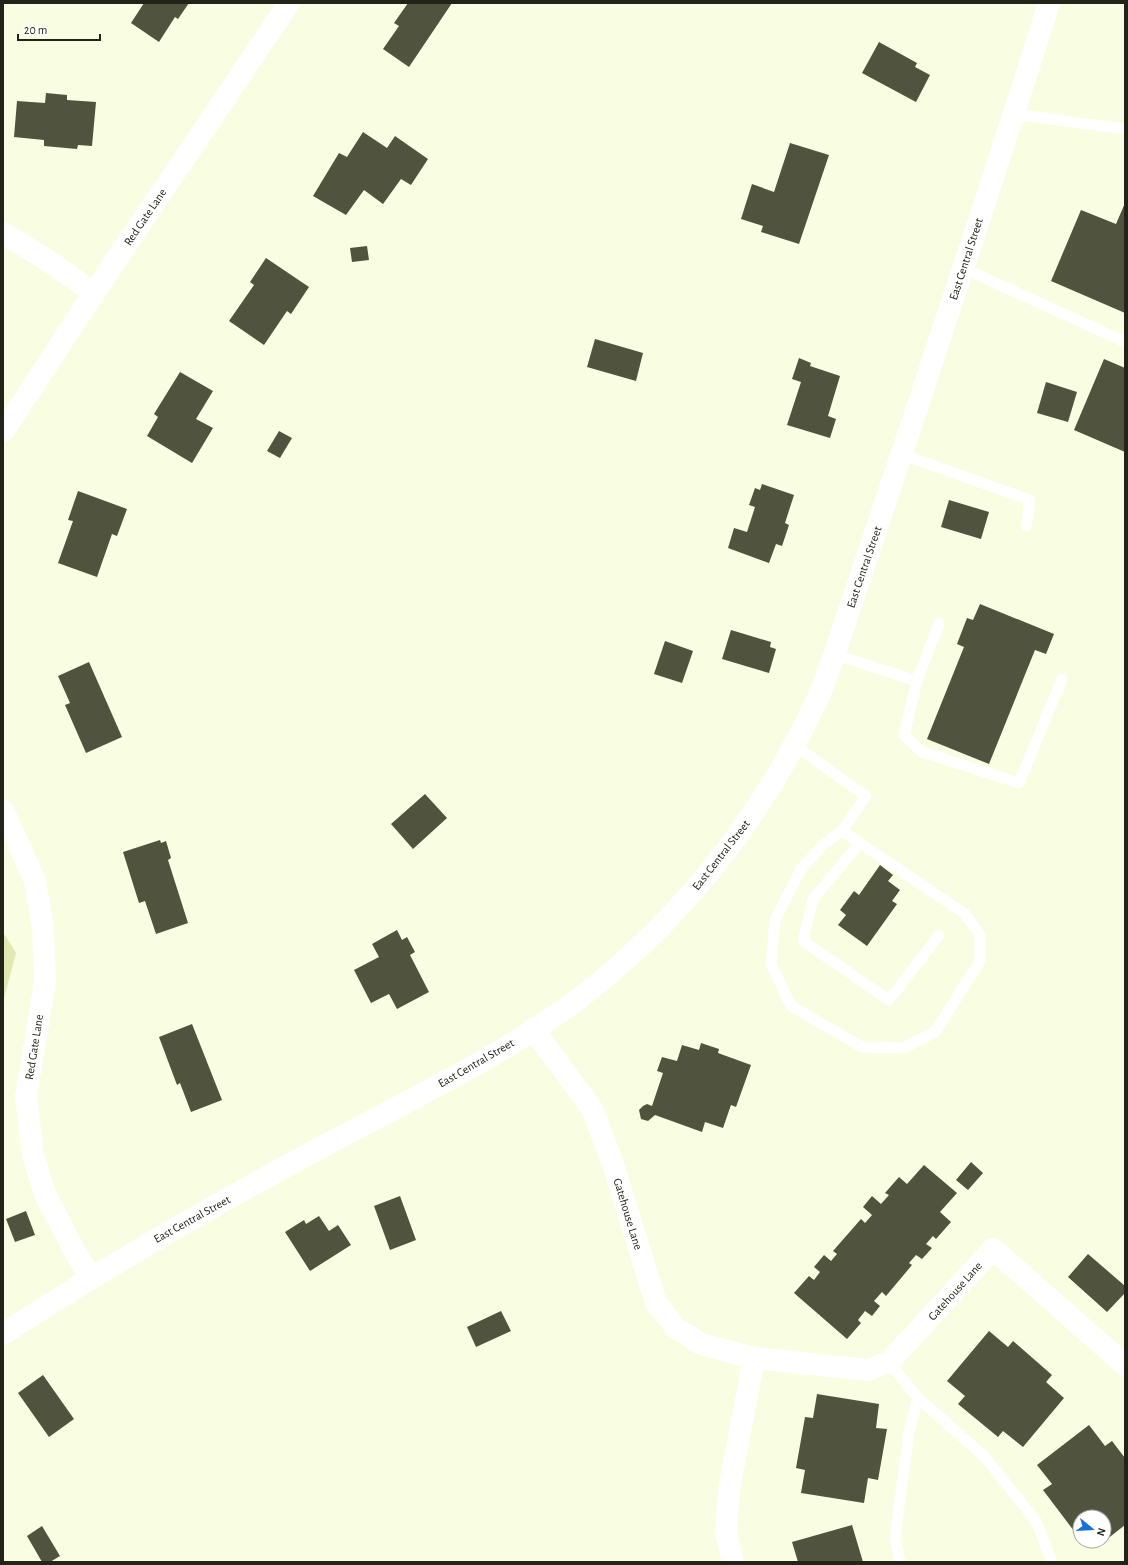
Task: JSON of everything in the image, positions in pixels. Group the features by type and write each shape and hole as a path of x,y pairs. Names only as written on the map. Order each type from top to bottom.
{"street":[{"name":"Red Gate Lane","path":"3,432 288,3"},
{"name":"East Central Street","path":"3,1334 91,1277 275,1172 455,1077 533,1029 594,986 635,952 678,909 739,836 794,745 819,697 902,454 1049,3"},
{"path":"3,232 47,260 94,293"},
{"name":"Red Gate Lane","path":"3,810 35,881 43,927 46,982 35,1037 26,1096 33,1155 45,1194 74,1252 91,1277"},
{"name":"Gatehouse Lane","path":"533,1029 592,1109 612,1162 656,1304 676,1328 701,1344 754,1358 868,1370 889,1362 993,1249 1125,1366"},
{"path":"733,1562 726,1532 729,1490 754,1358"}],"lane":[{"path":"1013,114 1125,129"},
{"path":"963,268 1125,342"},
{"path":"902,454 1030,500 1026,526"},
{"path":"939,623 917,681 904,735 922,752 1019,784 1062,679"},
{"path":"834,654 917,681"},
{"path":"794,745 866,796 842,831 823,845 801,870 775,920 771,964 791,1006 862,1047 903,1048 935,1032 980,961 980,935 964,914 842,831"},
{"path":"860,843 813,899 803,942 889,1000 940,935"},
{"path":"889,1362 918,1398 984,1456 1036,1521 1052,1562"},
{"path":"900,1562 895,1538 909,1432 918,1398"}],"green space":[{"path":"3,932 16,953 3,1002"}],"building":[{"path":"144,3 189,3 178,19 175,17 159,42 131,23"},
{"path":"408,3 452,3 409,67 383,49 399,26 394,23"},
{"path":"879,42 917,63 915,67 930,75 916,102 862,73"},
{"path":"46,93 67,95 67,100 96,102 92,146 78,145 77,149 44,146 44,140 14,137 17,101 45,103"},
{"path":"363,132 387,148 395,136 428,159 411,185 401,179 383,204 364,190 346,215 313,196 339,153 347,157"},
{"path":"790,143 829,155 799,244 761,232 763,226 741,219 752,184 774,192"},
{"path":"1125,203 1125,313 1051,281 1081,210 1116,224"},
{"path":"367,246 369,260 352,262 350,248"},
{"path":"266,258 309,287 291,314 287,311 264,345 229,321 254,285 250,282"},
{"path":"595,339 643,353 636,381 587,367"},
{"path":"799,358 811,363 810,366 840,376 828,416 836,419 830,438 787,425 801,382 792,379"},
{"path":"1104,359 1125,368 1125,452 1074,430"},
{"path":"180,372 213,391 196,419 213,428 192,463 147,436 158,417 154,414"},
{"path":"1046,382 1077,392 1068,422 1037,413"},
{"path":"279,431 292,438 280,458 267,451"},
{"path":"762,484 794,495 785,523 789,525 782,546 776,544 769,563 728,548 734,528 747,532 755,507 749,505 755,488 760,490"},
{"path":"78,491 127,509 117,536 112,534 97,577 58,563 73,521 68,520"},
{"path":"949,500 989,512 981,539 941,527"},
{"path":"980,604 1054,634 1046,654 1035,650 989,764 927,739 964,647 957,644 967,618 973,620"},
{"path":"731,630 771,642 770,647 776,649 769,673 722,659"},
{"path":"665,641 693,651 682,683 654,674"},
{"path":"89,662 122,737 86,753 65,705 70,703 58,676"},
{"path":"425,794 447,818 413,849 391,824"},
{"path":"160,840 161,843 166,841 171,858 168,860 188,923 156,934 145,901 139,903 123,852"},
{"path":"880,865 893,875 888,881 900,890 892,901 897,904 867,946 838,925 846,915 840,910 854,891 859,895"},
{"path":"397,930 402,940 407,937 415,952 410,955 429,992 397,1009 389,994 371,1003 354,970 379,957 372,944"},
{"path":"192,1024 222,1100 191,1112 180,1083 177,1085 159,1037"},
{"path":"701,1043 719,1049 718,1053 751,1065 736,1107 731,1105 723,1128 705,1122 702,1132 655,1115 648,1121 641,1119 639,1110 647,1104 652,1106 663,1073 657,1071 662,1057 677,1061 682,1045 699,1050"},
{"path":"971,1162 983,1173 968,1190 956,1180"},
{"path":"924,1165 957,1193 940,1212 951,1222 936,1239 933,1236 926,1244 932,1248 922,1259 916,1255 909,1263 912,1265 886,1296 882,1292 874,1301 880,1306 872,1316 865,1311 858,1320 861,1323 847,1339 794,1293 809,1276 814,1280 820,1272 814,1267 824,1255 831,1261 837,1254 833,1251 861,1219 865,1223 872,1215 863,1207 872,1196 881,1204 889,1195 885,1193 899,1177 907,1184"},
{"path":"400,1196 416,1240 390,1250 374,1206"},
{"path":"26,1211 35,1235 15,1242 6,1219"},
{"path":"319,1216 329,1231 338,1225 351,1245 310,1271 285,1232 304,1220 306,1224"},
{"path":"1088,1254 1125,1286 1125,1293 1107,1312 1068,1277"},
{"path":"501,1311 511,1331 476,1347 467,1327"},
{"path":"989,1331 1008,1347 1013,1341 1052,1375 1046,1382 1064,1398 1023,1447 1003,1431 998,1437 958,1404 965,1396 947,1381"},
{"path":"43,1375 74,1419 49,1437 18,1393"},
{"path":"817,1394 879,1404 876,1428 887,1429 878,1480 868,1478 864,1503 801,1493 805,1470 796,1468 805,1417 813,1418"},
{"path":"1089,1425 1105,1446 1112,1441 1125,1458 1125,1525 1112,1535 1112,1509 1072,1509 1072,1528 1043,1490 1052,1484 1037,1465"},
{"path":"852,1525 863,1562 798,1562 792,1542"},
{"path":"42,1526 60,1556 50,1562 42,1562 27,1536"}]}
